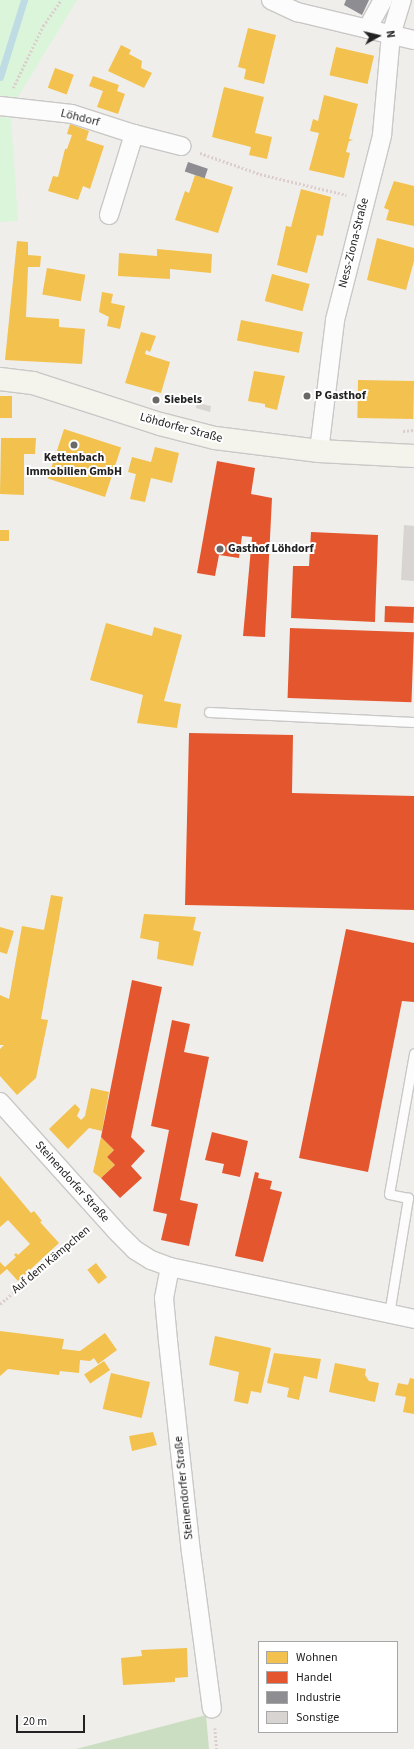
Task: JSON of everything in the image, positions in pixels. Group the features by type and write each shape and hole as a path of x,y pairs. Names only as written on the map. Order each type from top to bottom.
{"main road":[{"name":"Löhdorfer Straße","path":"0,379 33,383 160,424 215,438 319,451 414,456"}],"street":[{"path":"271,0 297,12 414,40"},
{"path":"367,29 383,0"},
{"name":"Ness-Ziona-Straße","path":"319,451 336,314 364,200 382,135 391,35 402,0"},
{"name":"Löhdorf","path":"3,107 72,114 134,134 181,146"},
{"path":"109,215 134,134"},
{"name":"Steinendorfer Straße","path":"0,1102 135,1250 151,1260 170,1267 414,1319"},
{"name":"Steinendorfer Straße","path":"170,1267 164,1298 166,1327 191,1552 212,1709"}],"lane":[{"path":"209,712 414,722"},
{"path":"389,1314 408,1198 389,1194 414,1053"}],"path":[{"path":"3,107 29,53 61,0"},
{"path":"181,146 260,174 364,200"},
{"path":"398,431 414,430"},
{"name":"Auf dem Kämpchen","path":"0,1304 103,1216"}],"green space":[{"path":"0,0 77,0 18,97 0,96"},
{"path":"0,117 11,118 18,221 0,222"},
{"path":"206,1715 209,1749 76,1749"}],"building: Wohnen":[{"path":"248,28 276,35 264,84 244,79 246,69 238,67"},
{"path":"121,45 131,50 129,54 142,61 141,68 152,73 144,88 108,71"},
{"path":"336,47 374,56 367,84 329,75"},
{"path":"55,68 74,75 67,95 48,88"},
{"path":"93,76 119,85 117,91 125,94 118,114 97,107 103,91 89,86"},
{"path":"224,87 264,97 255,133 272,137 267,159 249,155 251,147 212,137"},
{"path":"324,95 358,104 349,139 353,140 349,141 346,152 350,153 344,178 309,170 319,133 310,131 313,119 318,121"},
{"path":"70,124 89,131 86,140 104,146 90,189 83,186 78,200 48,191 53,176 58,177 65,149 67,149 72,135 67,134"},
{"path":"195,175 233,187 218,233 175,220 185,191 189,193"},
{"path":"394,181 414,186 414,226 386,220 389,210 384,208"},
{"path":"301,189 331,197 323,236 317,235 307,273 277,265 286,226 291,227"},
{"path":"377,238 414,248 414,261 406,290 367,280"},
{"path":"17,241 28,242 28,255 41,256 40,267 28,267 26,317 59,319 59,327 85,329 82,364 5,360"},
{"path":"157,249 212,254 211,273 170,269 170,279 118,276 119,253 157,256"},
{"path":"47,268 85,275 81,301 42,295"},
{"path":"272,274 310,284 302,311 265,301"},
{"path":"102,292 113,294 111,303 125,306 120,329 107,326 109,317 99,312"},
{"path":"241,320 303,332 299,353 237,341"},
{"path":"141,332 156,336 150,352 146,350 145,354 170,362 161,393 125,383"},
{"path":"254,371 285,376 277,410 265,407 265,404 248,401"},
{"path":"358,380 414,381 413,419 357,418"},
{"path":"0,396 12,396 12,418 0,418"},
{"path":"64,429 121,448 105,497 48,478"},
{"path":"1,438 36,438 35,454 24,454 24,495 0,494"},
{"path":"155,447 179,453 172,483 151,478 145,502 130,499 136,474 128,472 132,457 151,462"},
{"path":"0,530 9,530 9,541 0,541"},
{"path":"106,623 152,636 154,627 182,635 164,701 181,704 177,728 137,723 143,695 90,680"},
{"path":"51,895 63,897 41,1019 48,1020 36,1078 17,1095 0,1076 0,1049 4,1045 0,1045 0,995 9,999 22,926 44,930"},
{"path":"144,914 196,917 193,930 201,932 193,966 157,959 159,942 140,938"},
{"path":"0,927 14,931 7,954 0,952"},
{"path":"91,1088 109,1092 102,1131 89,1128 68,1149 49,1129 75,1104 80,1109 77,1116 81,1120 85,1116"},
{"path":"101,1137 114,1150 107,1157 115,1165 101,1178 93,1172"},
{"path":"0,1176 31,1213 34,1211 42,1221 40,1222 59,1243 18,1281 7,1269 0,1275 0,1262 5,1267 16,1257 14,1255 16,1253 18,1255 30,1244 8,1220 0,1227"},
{"path":"96,1263 107,1277 98,1284 87,1270"},
{"path":"0,1331 64,1339 62,1349 80,1351 105,1333 117,1350 98,1364 94,1358 90,1361 80,1360 79,1373 60,1371 59,1375 8,1369 0,1376"},
{"path":"215,1336 271,1348 261,1393 251,1391 248,1404 234,1401 239,1372 209,1365"},
{"path":"274,1353 321,1359 317,1379 304,1376 299,1400 287,1397 289,1388 267,1383"},
{"path":"104,1361 110,1370 90,1384 84,1374"},
{"path":"335,1363 366,1369 365,1375 369,1381 379,1383 375,1402 329,1392"},
{"path":"111,1373 150,1382 142,1418 103,1409"},
{"path":"410,1378 414,1379 414,1414 403,1412 406,1397 395,1395 398,1383 408,1385"},
{"path":"153,1432 157,1445 132,1451 129,1436"},
{"path":"187,1648 188,1677 175,1678 175,1682 123,1685 121,1658 142,1656 141,1650"}],"building: Handel":[{"name":"Gasthof Löhdorf","path":"217,461 255,468 251,494 272,498 265,637 243,636 252,537 242,536 239,558 219,555 215,576 197,573"},
{"path":"311,532 378,535 375,622 291,618 293,566 309,566"},
{"path":"385,606 414,607 413,623 384,622"},
{"path":"290,628 414,632 411,702 288,698"},
{"path":"189,733 293,735 292,793 414,796 414,910 185,905"},
{"path":"346,929 414,943 414,1002 402,1001 368,1172 299,1158"},
{"path":"132,980 162,987 131,1137 145,1151 131,1166 142,1178 120,1198 101,1178 115,1165 107,1157 114,1150 101,1137"},
{"path":"172,1020 190,1024 184,1052 209,1057 180,1200 198,1204 189,1246 161,1240 167,1214 153,1211 169,1130 151,1126"},
{"path":"212,1132 248,1141 240,1177 222,1173 224,1164 205,1160"},
{"path":"255,1172 259,1173 258,1178 272,1181 270,1189 282,1192 263,1262 235,1256"}],"building: Industrie":[{"path":"346,0 369,0 362,15 344,5"},
{"path":"188,162 208,169 205,178 185,171"}],"building: Sonstige":[{"path":"197,403 211,406 210,412 196,408"},
{"path":"404,525 414,526 414,581 401,580"}],"waterway":[{"path":"0,77 24,0"}],"place":[{"name":"P Gasthof","path":"307,396"},
{"name":"Siebels","path":"156,400"},
{"name":"Kettenbach Immobilien GmbH","path":"74,445"},
{"name":"Gasthof Löhdorf","path":"220,549"}]}
